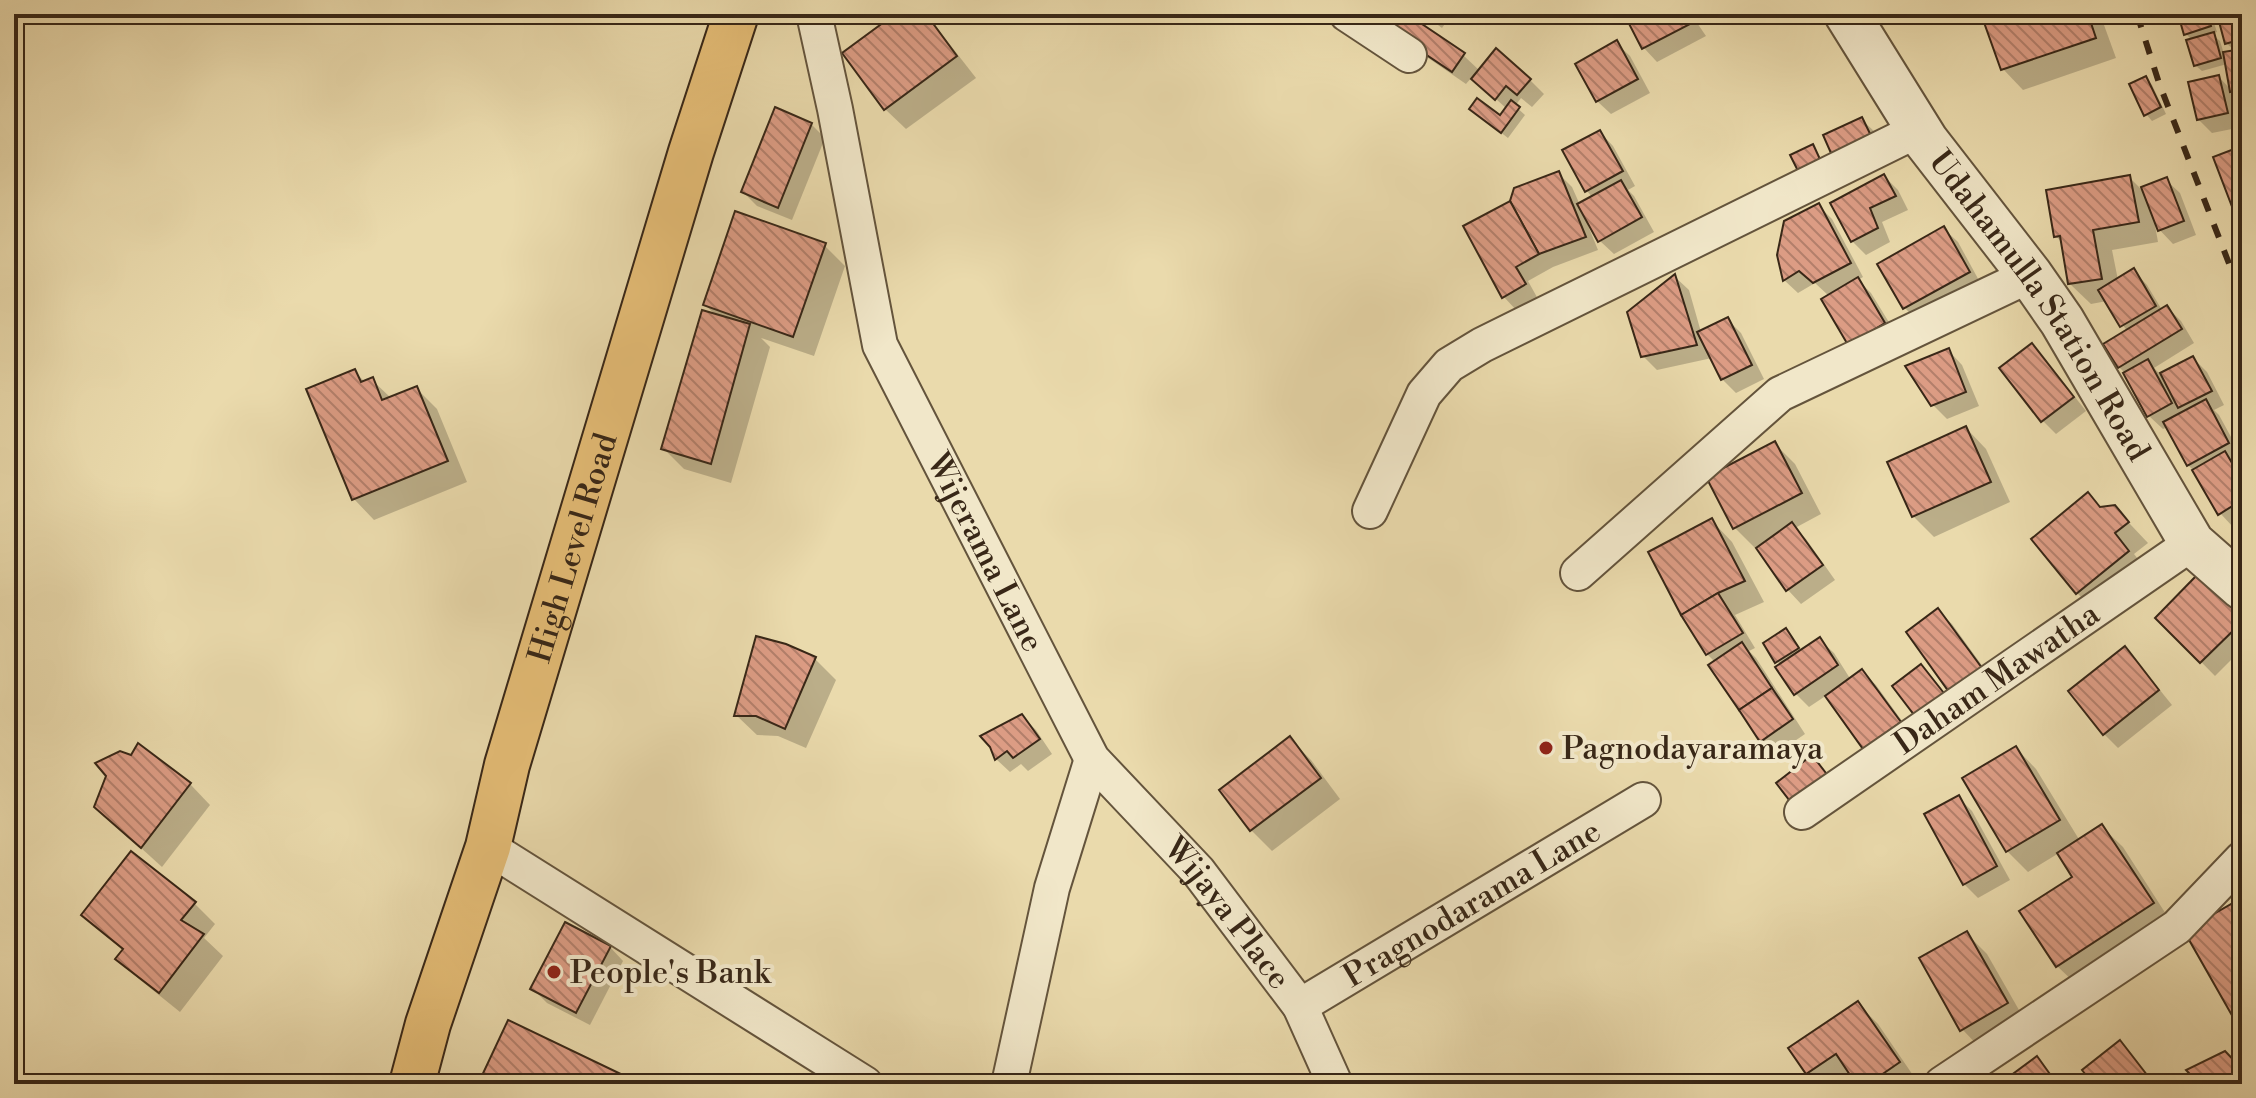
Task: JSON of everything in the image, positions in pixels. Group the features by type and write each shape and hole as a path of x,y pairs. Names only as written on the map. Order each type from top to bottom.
{"highway":[{"name":"High Level Road","path":"412,1084 428,1024 488,847 507,765 691,152 736,14"}],"street":[{"name":"Wijerama Lane","path":"814,14 880,345 1092,759"},
{"path":"1347,14 1409,55"},
{"name":"Udahamulla Station Road","path":"1847,14 1918,130 2062,321 2192,543 2242,587"},
{"path":"1370,511 1424,394 1449,365 1482,345 1918,130"},
{"path":"1578,573 1780,394 2030,275"},
{"name":"Daham Mawatha","path":"1802,812 2192,543"},
{"path":"1009,1084 1052,888 1092,759"},
{"name":"Wijaya Place","path":"1092,759 1198,871 1300,1006 1335,1084"},
{"name":"Pragnodarama Lane","path":"1300,1006 1643,800"},
{"path":"488,847 865,1084"},
{"path":"1942,1084 2177,927 2242,859"}],"building":[{"path":"895,14 926,14 957,56 884,110 842,53"},
{"path":"1394,14 1407,14 1465,53 1452,72 1385,27"},
{"path":"1624,14 1688,14 1694,22 1642,49"},
{"path":"1981,14 2088,14 2096,38 2001,70"},
{"path":"2178,14 2208,14 2211,26 2184,35"},
{"path":"2217,14 2242,14 2242,39 2225,44"},
{"path":"2214,32 2221,58 2194,66 2186,40"},
{"path":"1617,40 1638,79 1596,102 1575,64"},
{"path":"1496,48 1531,79 1517,95 1506,86 1495,100 1471,79"},
{"path":"2242,49 2242,90 2230,92 2223,52"},
{"path":"2219,75 2228,113 2197,120 2188,82"},
{"path":"2146,76 2161,107 2144,116 2129,84"},
{"path":"2242,94 2242,126 2236,95"},
{"path":"1477,98 1500,115 1511,100 1520,107 1501,133 1469,109"},
{"path":"775,107 812,123 778,208 741,192"},
{"path":"1862,117 1874,142 1834,160 1823,135"},
{"path":"1600,130 1623,171 1585,192 1562,150"},
{"path":"1813,144 1824,168 1802,179 1790,155"},
{"path":"2242,146 2242,215 2236,217 2213,157"},
{"path":"1559,171 1586,237 1539,254 1510,201 1514,188"},
{"path":"1884,174 1896,196 1870,208 1878,228 1851,242 1830,203"},
{"path":"2130,175 2139,222 2093,230 2102,279 2068,284 2060,236 2054,237 2046,190"},
{"path":"2167,177 2184,221 2158,231 2141,187"},
{"path":"1621,180 1642,217 1598,242 1577,204"},
{"path":"1510,201 1539,254 1516,267 1526,284 1502,298 1463,226"},
{"path":"1819,203 1851,263 1813,283 1799,271 1783,281 1777,255 1784,221"},
{"path":"735,211 826,243 793,337 703,305"},
{"path":"1944,226 1970,272 1903,309 1877,264"},
{"path":"2134,268 2156,306 2120,327 2098,290"},
{"path":"1675,274 1697,345 1641,357 1627,312"},
{"path":"1858,277 1885,323 1848,345 1821,299"},
{"path":"2167,305 2182,329 2118,368 2103,344"},
{"path":"702,310 750,324 711,464 661,449"},
{"path":"1728,317 1752,365 1721,380 1697,332"},
{"path":"2032,343 2074,397 2041,422 1999,368"},
{"path":"1949,348 1966,392 1931,406 1905,366"},
{"path":"2193,356 2212,391 2178,408 2160,373"},
{"path":"2148,359 2172,403 2147,417 2123,373"},
{"path":"355,369 361,382 373,377 382,400 417,386 448,461 352,500 306,389"},
{"path":"2206,399 2229,443 2187,466 2163,422"},
{"path":"1966,426 1991,482 1912,517 1887,462"},
{"path":"1775,441 1802,493 1733,529 1706,477"},
{"path":"2225,451 2242,480 2242,500 2218,515 2192,470"},
{"path":"2088,492 2100,507 2115,505 2129,522 2115,533 2129,551 2076,594 2031,539"},
{"path":"1712,518 1745,581 1681,615 1648,552"},
{"path":"1792,522 1823,565 1786,591 1756,548"},
{"path":"2198,574 2242,618 2242,622 2200,663 2155,618"},
{"path":"1718,593 1743,633 1706,655 1681,615"},
{"path":"1938,608 1982,668 1949,692 1906,632"},
{"path":"1786,628 1799,648 1775,663 1763,643"},
{"path":"756,636 816,657 785,729 756,716 734,716"},
{"path":"1820,637 1838,665 1794,695 1775,667"},
{"path":"1742,642 1772,688 1739,710 1708,665"},
{"path":"2125,646 2159,690 2103,735 2068,691"},
{"path":"1921,664 1947,697 1918,720 1892,686"},
{"path":"1862,669 1901,722 1863,749 1825,696"},
{"path":"1772,688 1793,719 1760,742 1739,710"},
{"path":"1022,714 1040,739 1013,758 1007,751 995,760 990,747 980,736"},
{"path":"1290,736 1321,778 1250,831 1219,790"},
{"path":"138,743 191,783 141,848 94,807 106,776 95,763 120,751 131,755"},
{"path":"2016,746 2060,820 2006,852 1962,778"},
{"path":"1812,755 1829,777 1793,805 1776,783"},
{"path":"1959,795 1997,866 1963,885 1924,814"},
{"path":"2102,824 2154,903 2056,967 2019,911 2072,877 2057,853"},
{"path":"131,851 196,902 181,920 204,934 159,993 115,959 123,949 81,915"},
{"path":"2242,900 2242,1033 2184,931"},
{"path":"565,922 611,946 576,1013 530,989"},
{"path":"1967,931 2008,1003 1960,1031 1919,958"},
{"path":"1858,1001 1900,1062 1868,1084 1856,1084 1836,1054 1806,1074 1788,1048"},
{"path":"508,1020 625,1076 621,1084 478,1084"},
{"path":"2120,1040 2154,1084 2093,1084 2082,1070"},
{"path":"2225,1051 2242,1069 2242,1084 2199,1084 2186,1070"},
{"path":"2037,1056 2057,1084 2010,1084 2006,1079"},
{"path":"1825,1075 1831,1084 1810,1084"}],"railway":[{"path":"2137,14 2159,83 2242,297"}],"place":[{"name":"Pagnodayaramaya","path":"1546,748"},
{"name":"People's Bank","path":"554,972"}]}
